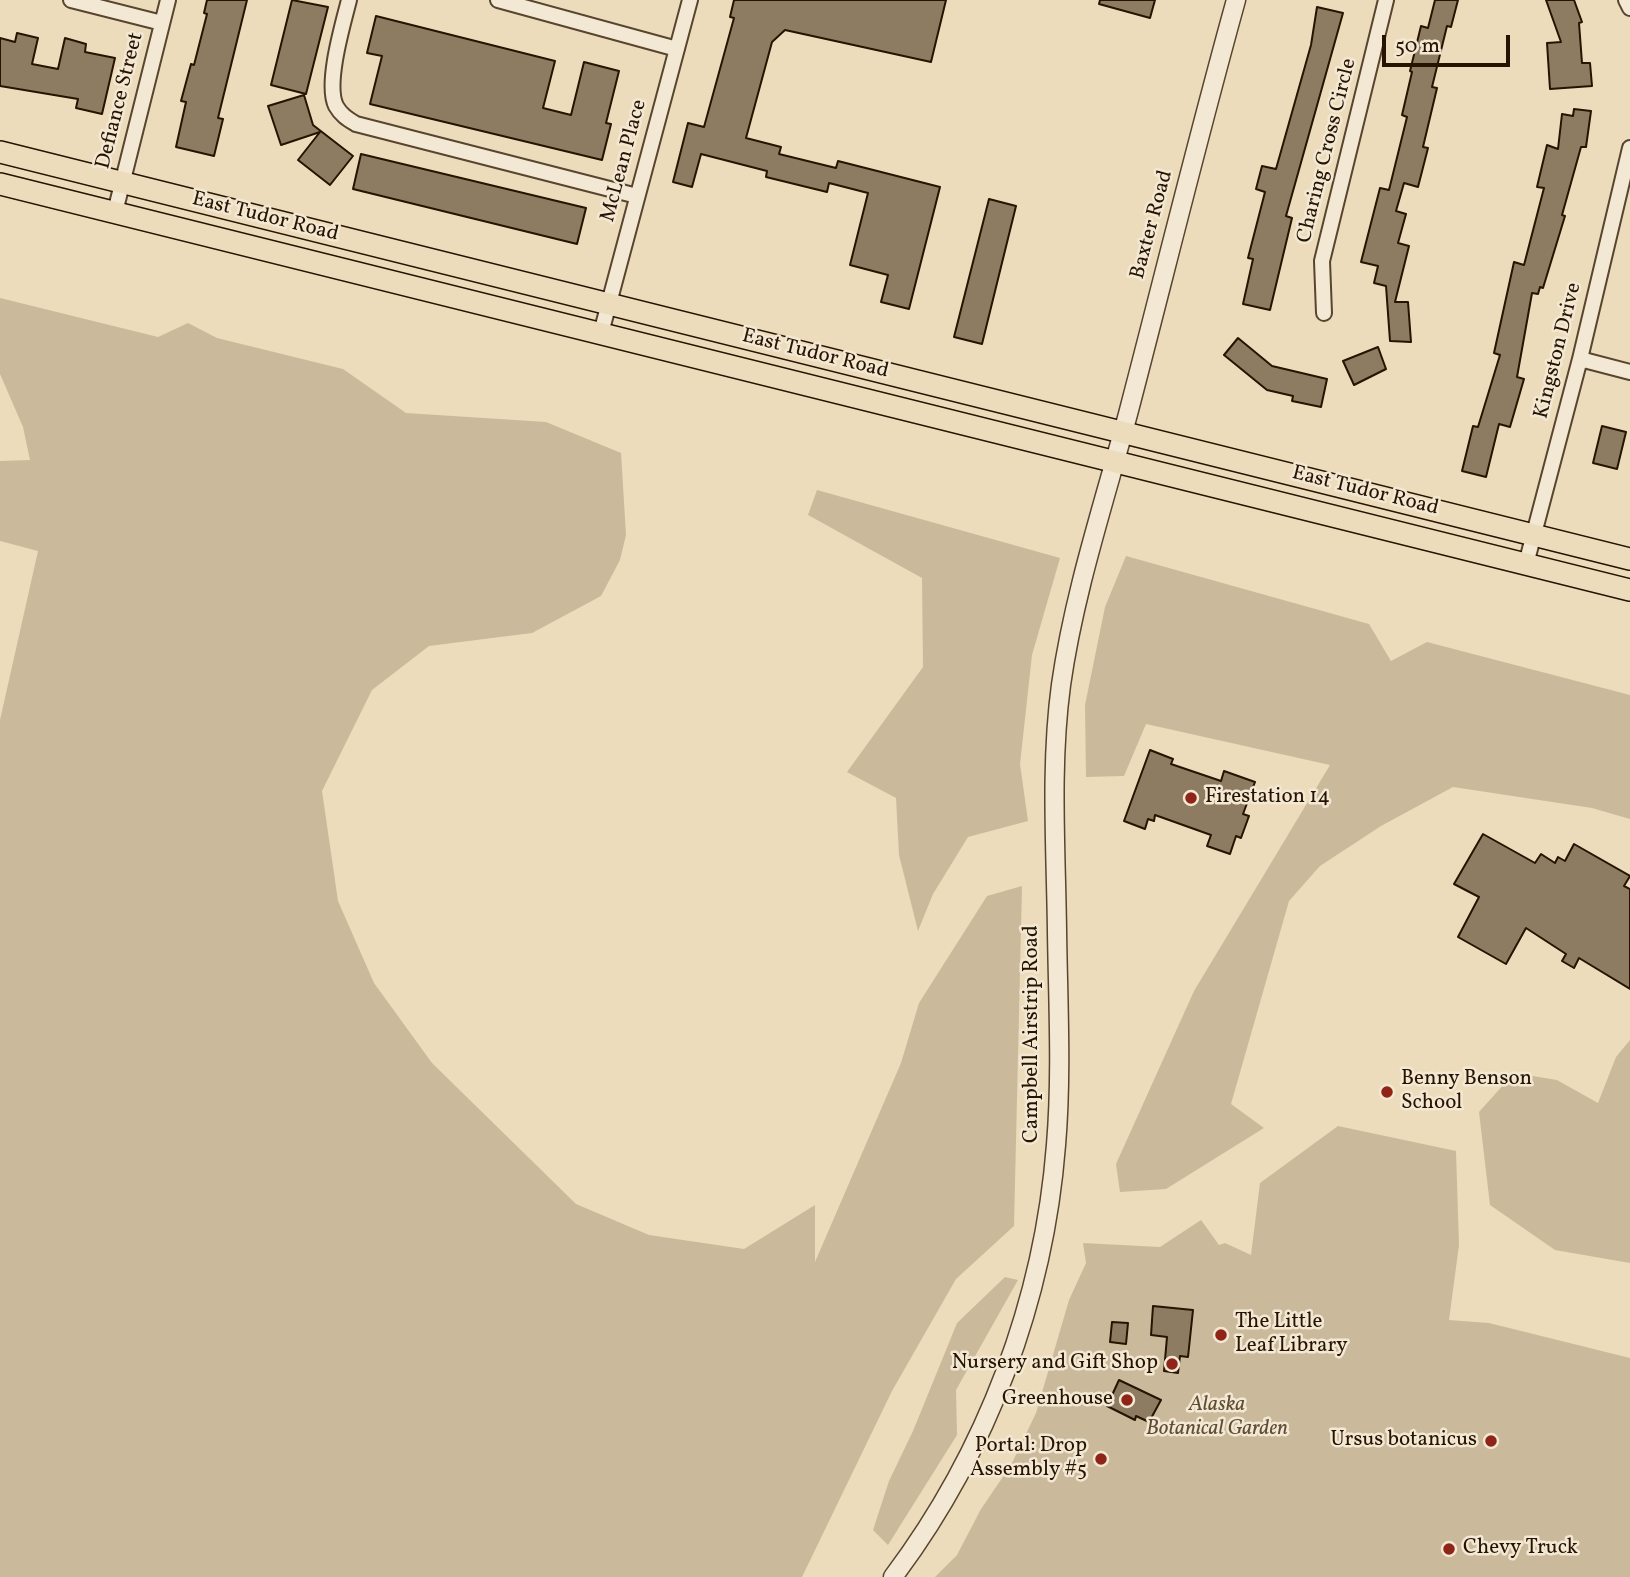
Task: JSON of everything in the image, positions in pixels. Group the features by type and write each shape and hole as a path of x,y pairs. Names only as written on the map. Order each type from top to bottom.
{"main road":[{"name":"East Tudor Road","path":"0,152 1630,559"},
{"name":"East Tudor Road","path":"0,184 1630,590"}],"street":[{"path":"71,0 162,23"},
{"name":"Defiance Street","path":"115,212 168,0"},
{"path":"349,0 334,74 335,103 344,117 356,124 428,144 637,196"},
{"path":"498,0 677,49"},
{"name":"McLean Place","path":"601,333 690,0"},
{"name":"Baxter Road","path":"1115,462 1236,0"},
{"name":"Charing Cross Circle","path":"1324,313 1322,261 1386,0"},
{"path":"1626,0 1630,8"},
{"name":"Kingston Drive","path":"1526,564 1580,359 1630,148"},
{"path":"1580,359 1630,372"},
{"name":"Campbell Airstrip Road","path":"893,1577 930,1521 978,1437 1025,1318 1048,1213 1057,1143 1058,719 1075,618 1115,462"}],"green space":[{"path":"0,298 158,337 188,323 217,338 343,369 406,413 546,422 621,453 626,535 620,560 601,596 532,633 429,646 372,690 322,791 338,901 374,983 432,1063 576,1204 649,1235 744,1249 815,1205 815,1262 901,1063 919,1003 987,896 1022,886 1014,1226 956,1279 892,1391 802,1577 0,1577 0,720 38,551 0,541 0,461 30,460 23,427 0,374"},
{"path":"817,490 1060,558 1032,655 1020,764 1028,821 968,837 933,894 918,931 899,855 896,798 847,772 923,667 922,578 808,515"},
{"path":"1126,556 1369,624 1391,661 1427,642 1630,695 1630,819 1592,808 1453,787 1381,826 1320,866 1289,901 1231,1104 1264,1128 1166,1189 1120,1192 1116,1164 1194,991 1330,765 1146,724 1124,776 1086,777 1085,705 1105,607"},
{"path":"1630,1040 1630,1263 1555,1250 1490,1205 1479,1112 1514,1073 1557,1080 1598,1103 1616,1057"},
{"name":"Alaska Botanical Garden","path":"1338,1126 1456,1151 1459,1245 1449,1320 1489,1323 1630,1358 1630,1577 935,1577 957,1555 981,1509 1011,1465 1036,1413 1069,1300 1086,1263 1083,1243 1160,1247 1201,1220 1219,1245 1225,1243 1251,1255 1260,1183"},
{"path":"1005,1277 1018,1280 956,1390 957,1435 888,1545 873,1530 889,1481 913,1431 957,1323"}],"building":[{"path":"207,0 247,0 218,118 223,119 214,156 176,147 186,102 181,101 191,64 194,65 207,14 204,13"},
{"path":"292,0 328,7 306,94 271,85"},
{"path":"734,0 946,0 931,62 785,30 772,42 746,138 781,147 779,154 836,168 838,161 940,187 909,309 881,302 888,275 850,265 868,193 829,183 827,192 766,177 767,171 701,154 692,187 673,182 688,123 704,127 734,18 730,17"},
{"path":"1100,0 1155,0 1150,18 1099,4"},
{"path":"1435,0 1458,0 1451,27 1447,26 1432,87 1437,88 1423,147 1428,148 1418,187 1404,183 1396,211 1406,214 1398,243 1409,246 1395,302 1408,302 1411,342 1390,341 1386,286 1374,283 1378,266 1361,262 1380,188 1389,190 1407,117 1402,115 1412,72 1410,71 1421,26 1428,28"},
{"path":"1546,0 1574,0 1582,22 1579,23 1582,63 1590,63 1592,86 1550,89 1547,43 1561,42"},
{"path":"1317,7 1343,13 1286,216 1292,218 1270,310 1243,304 1253,259 1248,258 1265,192 1256,189 1262,166 1276,169 1311,45"},
{"path":"376,16 555,61 543,108 571,115 584,62 619,71 606,123 611,124 602,160 370,104 382,56 367,53"},
{"path":"17,33 38,38 32,64 58,69 65,38 86,44 85,52 115,58 102,114 76,108 78,99 0,86 0,38 15,42"},
{"path":"304,95 313,125 353,156 330,185 298,160 320,132 281,145 268,106"},
{"path":"1574,109 1591,111 1586,147 1581,147 1562,215 1565,216 1543,288 1540,287 1538,294 1532,293 1517,377 1524,379 1510,427 1499,424 1486,477 1462,471 1473,426 1478,427 1500,355 1494,353 1514,262 1524,265 1544,188 1537,187 1547,145 1558,149 1562,114 1573,116"},
{"path":"361,154 586,208 577,244 353,189"},
{"path":"989,199 1016,206 982,344 954,337"},
{"path":"1238,338 1272,366 1327,379 1321,407 1292,401 1293,396 1267,390 1224,355"},
{"path":"1378,347 1386,369 1354,385 1343,361"},
{"path":"1602,426 1626,432 1617,469 1593,463"},
{"name":"Firestation 14","path":"1150,750 1173,759 1171,764 1221,781 1224,771 1255,782 1243,814 1249,816 1241,838 1236,836 1230,854 1207,846 1211,835 1155,815 1154,821 1148,819 1145,829 1124,821"},
{"path":"1483,834 1535,863 1541,854 1555,863 1558,857 1565,861 1574,844 1630,876 1624,886 1630,889 1630,989 1579,958 1574,968 1562,961 1566,954 1526,928 1506,964 1458,937 1479,897 1454,884"},
{"path":"1153,1306 1193,1310 1188,1357 1180,1356 1178,1373 1164,1371 1167,1337 1151,1335"},
{"path":"1112,1322 1128,1323 1126,1344 1110,1342"},
{"name":"Greenhouse","path":"1119,1380 1161,1400 1149,1422 1136,1416 1135,1420 1107,1406"}],"place":[{"name":"Firestation 14","path":"1191,798"},
{"name":"Benny Benson School","path":"1387,1092"},
{"name":"The Little Leaf Library","path":"1221,1335"},
{"name":"Nursery and Gift Shop","path":"1172,1364"},
{"name":"Greenhouse","path":"1127,1400"},
{"name":"Ursus botanicus","path":"1491,1441"},
{"name":"Portal: Drop Assembly #5","path":"1101,1459"},
{"name":"Chevy Truck","path":"1449,1549"}]}
